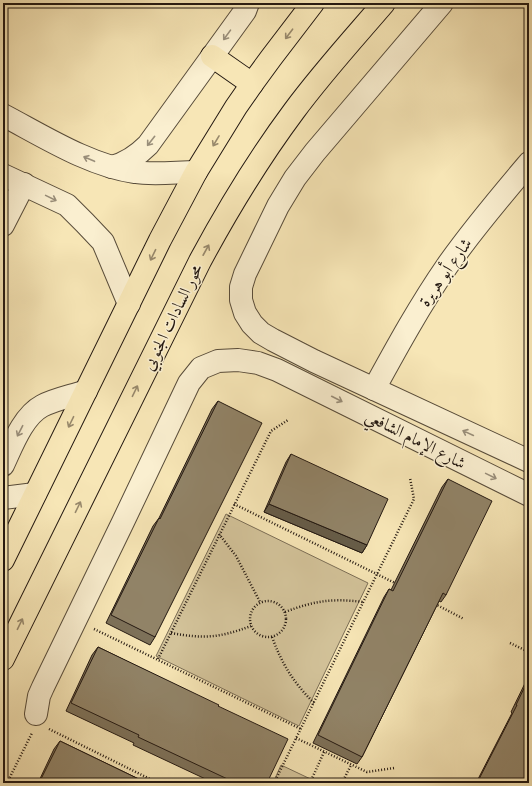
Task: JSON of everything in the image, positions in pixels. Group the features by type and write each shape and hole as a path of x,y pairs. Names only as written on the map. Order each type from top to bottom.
{"main road":[{"path":"3,560 160,240 196,172 236,107 313,3"},
{"name":"محور السادات الجنوبي","path":"3,659 190,281 222,221 246,182 294,111 324,73 384,3"},
{"path":"212,56 252,84"}],"street":[{"path":"112,167 123,164 133,158 148,145 245,11 248,3"},
{"name":"شارع الإمام الشافعي","path":"442,3 311,157 295,178 278,206 244,274 241,287 241,300 245,313 252,324 261,333 314,361 529,461"},
{"path":"3,115 90,159 112,167 136,172 196,172"},
{"name":"شارع أبو هريرة","path":"374,389 410,324 447,266 488,211 529,163"},
{"path":"3,175 67,205 103,242 129,304"},
{"path":"3,225 24,184"},
{"name":"شارع الإمام الشافعي","path":"39,724 39,696 188,383 201,368 218,361 238,360 258,363 302,382 529,495"},
{"path":"302,382 314,361"},
{"path":"3,465 24,423 35,411 48,404 86,391"},
{"path":"3,498 35,494"}],"path":[{"path":"158,660 271,431 288,420"},
{"path":"274,783 414,499 410,478"},
{"path":"234,504 397,584"},
{"path":"219,534 236,556 249,578 260,602"},
{"path":"268,600 281,605 285,612 286,620 280,633 264,637 256,633 251,626 250,616 253,608 260,602 268,600"},
{"path":"285,612 324,600 363,602"},
{"path":"431,602 464,619"},
{"path":"76,620 300,729"},
{"path":"171,633 192,637 212,637 232,633 251,626"},
{"path":"272,636 288,673 314,703"},
{"path":"510,643 529,652"},
{"path":"7,783 39,724 158,783"},
{"path":"296,738 367,772 394,768"},
{"path":"310,783 324,752"},
{"path":"342,783 351,765"}],"shaded area":[{"path":"226,514 368,583 299,726 156,656"},
{"path":"281,765 319,783 273,783"}],"building":[{"path":"218,401 262,423 155,637 111,615"},
{"path":"291,454 388,499 367,545 269,504"},
{"path":"448,479 492,501 446,595 443,593 362,757 318,735 389,589 393,591"},
{"path":"98,647 288,739 267,783 236,783 138,737 139,735 71,703"},
{"path":"529,678 529,783 477,783 517,705"},
{"path":"60,741 147,783 39,783"},
{"path":"357,779 364,783 356,783"}]}
